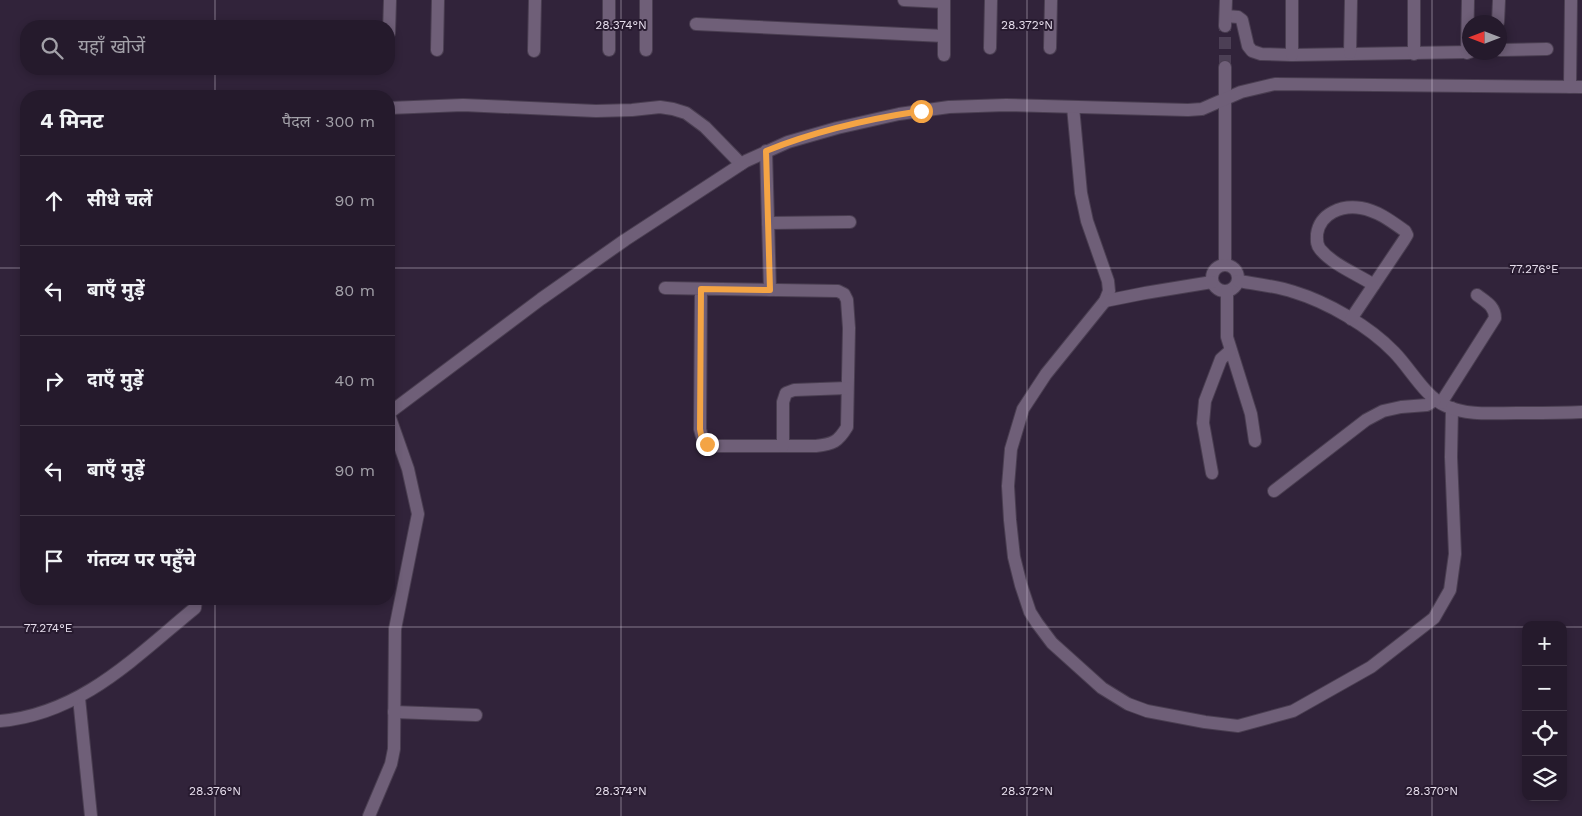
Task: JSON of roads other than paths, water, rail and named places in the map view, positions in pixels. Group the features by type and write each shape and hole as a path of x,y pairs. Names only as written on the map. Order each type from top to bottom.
{"street":[{"path":"389,20 390,0"},
{"path":"437,50 438,0"},
{"path":"534,51 535,0"},
{"path":"608,50 609,0"},
{"path":"646,0 646,50"},
{"path":"904,0 944,1 944,55"},
{"path":"990,48 991,0"},
{"path":"1050,48 1051,0"},
{"path":"1226,0 1226,21 1238,17 1242,20 1248,46 1252,51 1262,54 1462,53"},
{"path":"1292,0 1292,55"},
{"path":"1350,53 1351,0"},
{"path":"1414,0 1414,54"},
{"path":"1468,0 1468,15"},
{"path":"1498,15 1499,0"},
{"path":"395,409 541,299 625,240 741,164 788,142 837,128 900,114 949,107 1006,105 1202,109 1248,90 1275,84 1576,87 1576,14 1571,0"},
{"path":"696,24 944,36"},
{"path":"1507,50 1547,49"},
{"path":"1225,67 1225,265"},
{"path":"395,108 463,105 596,111 660,107 673,109 686,113 705,126 741,164"},
{"path":"1073,107 1081,193 1087,221 1108,281 1109,291 1105,301 1046,374 1023,408 1011,449 1008,486 1010,520 1014,557 1021,585 1030,612 1037,623 1052,643 1102,688 1128,704 1147,711 1238,726 1293,711 1371,667 1434,618 1450,590 1455,554 1451,457 1443,404 1495,318 1492,306 1477,295"},
{"path":"766,151 770,290"},
{"path":"1351,319 1374,285 1407,235 1405,231 1374,211 1359,208 1346,208 1334,211 1325,217 1318,228 1316,240 1318,247 1329,258 1374,285"},
{"path":"768,223 850,222"},
{"path":"1225,265 1233,268 1238,280 1232,289 1227,291 1218,290 1212,282 1213,272 1220,266 1225,265"},
{"path":"1238,280 1294,292 1316,300 1351,319 1374,333 1443,404 1462,412 1487,414 1582,412"},
{"path":"1105,301 1212,282"},
{"path":"665,288 838,291 844,294 847,300 849,328 847,427 842,436 831,444 783,446 717,446 707,444 702,440 700,429 701,289"},
{"path":"1227,291 1227,337 1251,414 1255,441"},
{"path":"1212,473 1203,423 1206,401 1221,359 1230,351"},
{"path":"783,446 783,402 786,392 847,388"},
{"path":"1274,491 1366,420 1383,411 1401,407 1443,404"},
{"path":"369,816 391,764 394,749 395,628 418,514 408,469 395,431"},
{"path":"0,721 13,720 49,710 79,698 108,680 194,608 195,605"},
{"path":"79,698 91,816"},
{"path":"394,712 476,715"}],"tunnel":[{"path":"1225,26 1225,67"}]}
